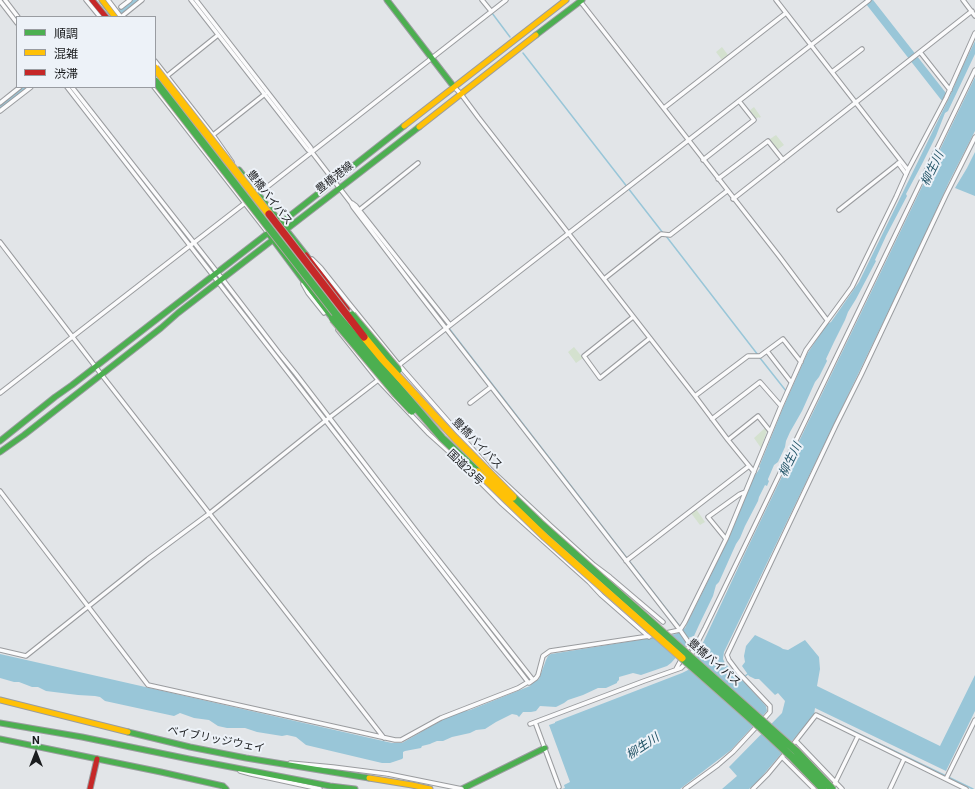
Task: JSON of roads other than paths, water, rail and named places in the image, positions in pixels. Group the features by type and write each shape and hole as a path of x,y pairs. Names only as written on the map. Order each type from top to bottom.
{"main road":[{"path":"92,0 105,16"},
{"path":"102,0 115,16"},
{"path":"387,0 454,87"},
{"name":"豊橋港線","path":"0,441 566,0"},
{"name":"豊橋港線","path":"0,452 144,342 178,313 580,0"},
{"name":"豊橋バイパス","path":"156,69 352,323 383,360 438,419 487,471 540,523 796,751 832,789"},
{"name":"豊橋バイパス","path":"156,82 335,312 388,377 442,438 535,528 762,728 823,789"},
{"path":"234,165 347,308 438,419"},
{"path":"268,233 333,319 396,394 442,438"},
{"name":"ベイブリッジウェイ","path":"0,700 190,747 430,789"},
{"path":"0,723 82,737 226,766 355,789"},
{"path":"0,739 223,786 226,789"},
{"path":"462,789 544,748"},
{"path":"90,789 97,759"}],"street":[{"path":"4,0 16,21"},
{"path":"86,0 99,16"},
{"path":"108,0 120,16"},
{"path":"122,16 142,0"},
{"path":"191,0 204,13"},
{"path":"196,0 210,22 273,101 308,150 311,151 353,207 358,211 392,254 410,278 420,295 680,630 689,643 689,646 676,669"},
{"path":"482,0 491,12"},
{"path":"258,194 311,151 506,0"},
{"path":"580,0 827,320"},
{"path":"776,0 856,102 907,172"},
{"path":"0,650 26,656 148,559 210,513 325,421 569,234 868,0"},
{"path":"963,0 975,16"},
{"path":"0,1 16,16"},
{"path":"121,7 129,1 133,8"},
{"path":"733,199 972,11"},
{"path":"664,108 786,13"},
{"path":"0,491 148,685 384,738 401,740 441,718 518,688 531,681 538,675 543,656 550,651 648,637 680,630 726,539 770,431 806,350 852,287 907,172 950,90 975,33"},
{"path":"167,76 219,34"},
{"path":"832,72 862,49"},
{"path":"920,52 950,90"},
{"path":"156,62 213,135 234,165 222,174"},
{"path":"530,724 681,668 688,661 975,70"},
{"path":"454,87 461,94 754,472"},
{"path":"0,103 18,88"},
{"path":"20,88 23,93"},
{"path":"0,111 30,88"},
{"path":"68,88 84,105"},
{"path":"73,88 115,146 139,172 194,242 220,281 325,421 500,647 531,681"},
{"path":"155,88 268,233"},
{"path":"213,135 265,92"},
{"path":"703,160 754,120 739,101"},
{"path":"685,789 733,752 770,712 770,706 741,675 729,660 727,655 975,136"},
{"path":"718,180 768,141 783,160"},
{"path":"123,156 135,175 190,246 215,274"},
{"path":"839,210 899,162"},
{"path":"358,211 418,164"},
{"path":"135,175 139,172"},
{"path":"604,279 661,234 670,235 727,191"},
{"path":"0,393 245,203"},
{"path":"170,220 174,217"},
{"path":"0,242 384,738"},
{"path":"306,255 321,268 399,364 490,469 594,565 663,622"},
{"path":"410,278 424,292 450,325"},
{"name":"国道23号","path":"303,280 304,288 378,380 424,429 502,504 648,637"},
{"path":"220,281 370,470 531,681"},
{"path":"420,295 424,292"},
{"path":"437,317 441,314"},
{"path":"633,317 584,356 600,378 650,338"},
{"path":"695,396 748,356 759,356 782,339 801,362"},
{"path":"767,351 791,382"},
{"path":"712,419 760,382 781,406"},
{"path":"470,403 491,387"},
{"path":"728,440 758,416 770,431"},
{"path":"470,472 482,460"},
{"path":"626,560 749,466"},
{"path":"366,473 370,470"},
{"path":"726,539 708,517 745,492"},
{"path":"391,506 395,503"},
{"path":"417,539 420,536"},
{"path":"561,557 571,544"},
{"path":"427,552 430,549"},
{"path":"468,606 472,602"},
{"path":"648,637 669,617"},
{"path":"482,623 485,619"},
{"path":"500,647 504,644"},
{"path":"753,789 796,741 816,715 966,789"},
{"path":"946,779 975,720"},
{"path":"535,722 559,787"},
{"path":"832,789 858,736"},
{"path":"796,741 836,781 842,789"},
{"path":"782,757 814,789"},
{"path":"890,789 904,759"},
{"path":"263,760 388,774 462,789"},
{"path":"226,766 251,774 320,789"}],"water":[{"path":"975,41 975,54 948,111 945,113 936,136 906,194 907,196 886,236 875,260 876,261 848,312 826,359 827,361 790,432 778,462 774,465 768,479 769,481 767,486 765,485 719,582 716,585 713,596 694,636 688,638 687,644 667,666 641,675 633,673 619,677 617,683 606,688 598,688 568,700 556,707 540,706 536,711 523,712 519,717 512,714 485,729 476,730 443,741 437,741 422,746 421,748 405,751 403,752 402,759 390,763 382,763 306,745 296,737 287,735 282,736 257,732 245,728 227,728 218,726 209,720 194,718 180,713 174,716 105,701 100,697 95,696 46,691 38,687 32,687 19,682 0,678 0,654 392,743 402,743 457,713 470,710 530,686 539,679 546,660 551,654 676,634 685,628 728,540 756,472 756,474 760,468 759,467 783,408 807,354 827,324 831,322 859,282 949,98"},
{"name":"柳生川","path":"975,77 975,131 949,182 918,250 724,652 723,659 725,663 766,706 767,711 731,750 680,789 562,789 565,788 564,785 570,782 549,725 682,673 688,670 693,664"},
{"path":"975,152 975,196 955,188"},
{"path":"755,635 788,650 805,640 819,657 820,669 817,686 940,746 975,675 975,711 946,771 815,708 814,715 758,781 749,789 722,789 737,776 729,767 782,713 785,701 778,693 775,695 759,679 749,676 742,666 745,662 744,656 746,646"}],"waterway":[{"path":"2,0 16,19"},
{"path":"123,10 136,0"},
{"path":"868,0 944,97"},
{"path":"492,13 510,37"},
{"path":"523,53 663,233"},
{"path":"0,106 24,88"},
{"path":"151,191 211,268"},
{"path":"666,236 758,355"},
{"path":"383,243 681,628"},
{"path":"224,286 531,682"},
{"path":"760,358 790,396"},
{"path":"739,681 749,673"},
{"path":"820,715 973,789"}]}
